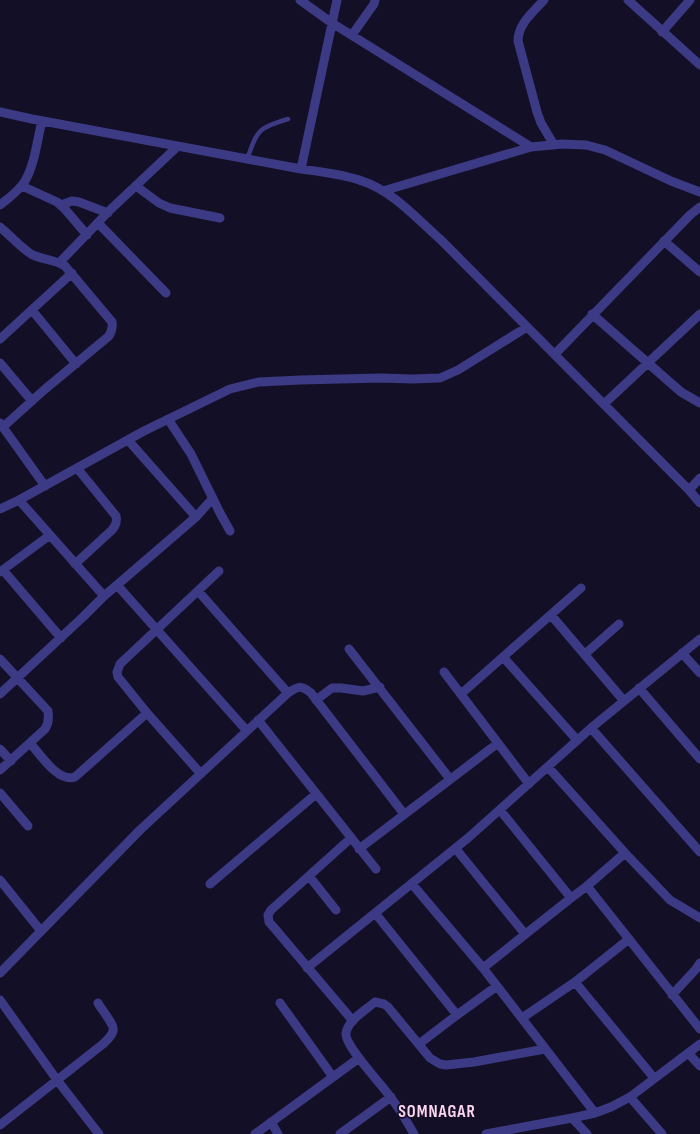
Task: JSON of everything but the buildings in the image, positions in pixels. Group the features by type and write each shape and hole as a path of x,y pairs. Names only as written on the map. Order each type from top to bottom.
{"street":[{"path":"300,0 332,23 531,147"},
{"path":"301,169 337,0"},
{"path":"352,35 374,4 375,0"},
{"path":"544,0 524,22 518,34 518,41 536,112 554,145"},
{"path":"628,0 700,65"},
{"path":"662,32 690,0"},
{"path":"2,114 301,169 337,174 363,181 383,191 441,240 689,490 700,503"},
{"path":"0,205 22,186 31,170 42,121"},
{"path":"383,191 531,147 562,144 586,145 605,150 671,181 700,192"},
{"path":"60,262 108,213 178,146"},
{"path":"22,186 49,198 61,206 87,235"},
{"path":"136,186 159,203 170,208 220,218"},
{"path":"61,206 72,201 79,202 108,213"},
{"path":"555,354 664,241 700,207"},
{"path":"98,223 166,293"},
{"path":"0,227 30,253 42,259 60,262 72,273 112,322 113,326 109,336 1,425 44,486"},
{"path":"664,241 700,272"},
{"path":"0,339 72,273"},
{"path":"32,310 76,364"},
{"path":"592,314 682,392 700,403"},
{"path":"604,404 700,314"},
{"path":"0,508 19,500 168,419 230,389 258,382 382,378 412,380 440,378 458,370 527,327"},
{"path":"0,363 32,401"},
{"path":"168,419 191,454 230,531"},
{"path":"128,440 196,517"},
{"path":"75,564 112,530 116,525 117,520 116,516 77,468"},
{"path":"689,490 700,478"},
{"path":"0,694 104,596 196,517 213,498"},
{"path":"19,500 104,596"},
{"path":"50,535 1,571 60,638"},
{"path":"201,774 147,713 118,677 117,672 120,664 219,571"},
{"path":"117,585 247,731"},
{"path":"462,694 581,588"},
{"path":"198,590 288,693"},
{"path":"551,615 624,701"},
{"path":"585,654 619,624"},
{"path":"307,968 456,849 577,740 700,639"},
{"path":"349,649 450,779"},
{"path":"682,653 700,673"},
{"path":"503,657 577,740"},
{"path":"0,659 48,711 49,717 48,724 45,729 0,770"},
{"path":"444,672 529,784"},
{"path":"0,972 140,830 288,693 299,687 303,687 316,700 404,814"},
{"path":"316,700 332,688 363,692 380,688"},
{"path":"639,688 700,759"},
{"path":"30,743 56,772 64,777 75,777 147,713"},
{"path":"258,720 376,869"},
{"path":"591,728 700,852"},
{"path":"359,849 498,743"},
{"path":"0,749 10,761"},
{"path":"548,767 625,853 670,900 700,918"},
{"path":"0,793 28,826"},
{"path":"210,884 316,794"},
{"path":"500,810 571,898"},
{"path":"351,838 271,910 268,915 269,922 353,1021"},
{"path":"456,849 525,934"},
{"path":"483,968 587,886 625,853"},
{"path":"309,876 336,910"},
{"path":"0,880 41,931"},
{"path":"412,884 483,968 595,1113"},
{"path":"587,886 700,1029"},
{"path":"375,914 456,1015"},
{"path":"522,1018 575,982 629,939"},
{"path":"672,995 700,963"},
{"path":"575,982 654,1078"},
{"path":"419,1044 496,986"},
{"path":"0,1000 57,1080 99,1134"},
{"path":"414,1134 391,1097 358,1058 348,1043 346,1034 353,1021 375,1002 384,1004 430,1058 440,1064 446,1065 474,1062 545,1048"},
{"path":"0,1125 103,1044 111,1036 114,1030 113,1026 98,1003"},
{"path":"280,1003 333,1077"},
{"path":"486,1134 595,1113 630,1097 700,1044"},
{"path":"688,1053 700,1066"},
{"path":"256,1134 358,1058"},
{"path":"340,1134 391,1097"},
{"path":"630,1097 662,1134"},
{"path":"572,1118 587,1134"},
{"path":"271,1122 278,1134"}],"lane":[{"path":"247,159 262,128 288,119"}],"district":[{"name":"SOMNAGAR","path":"437,1112"}]}
